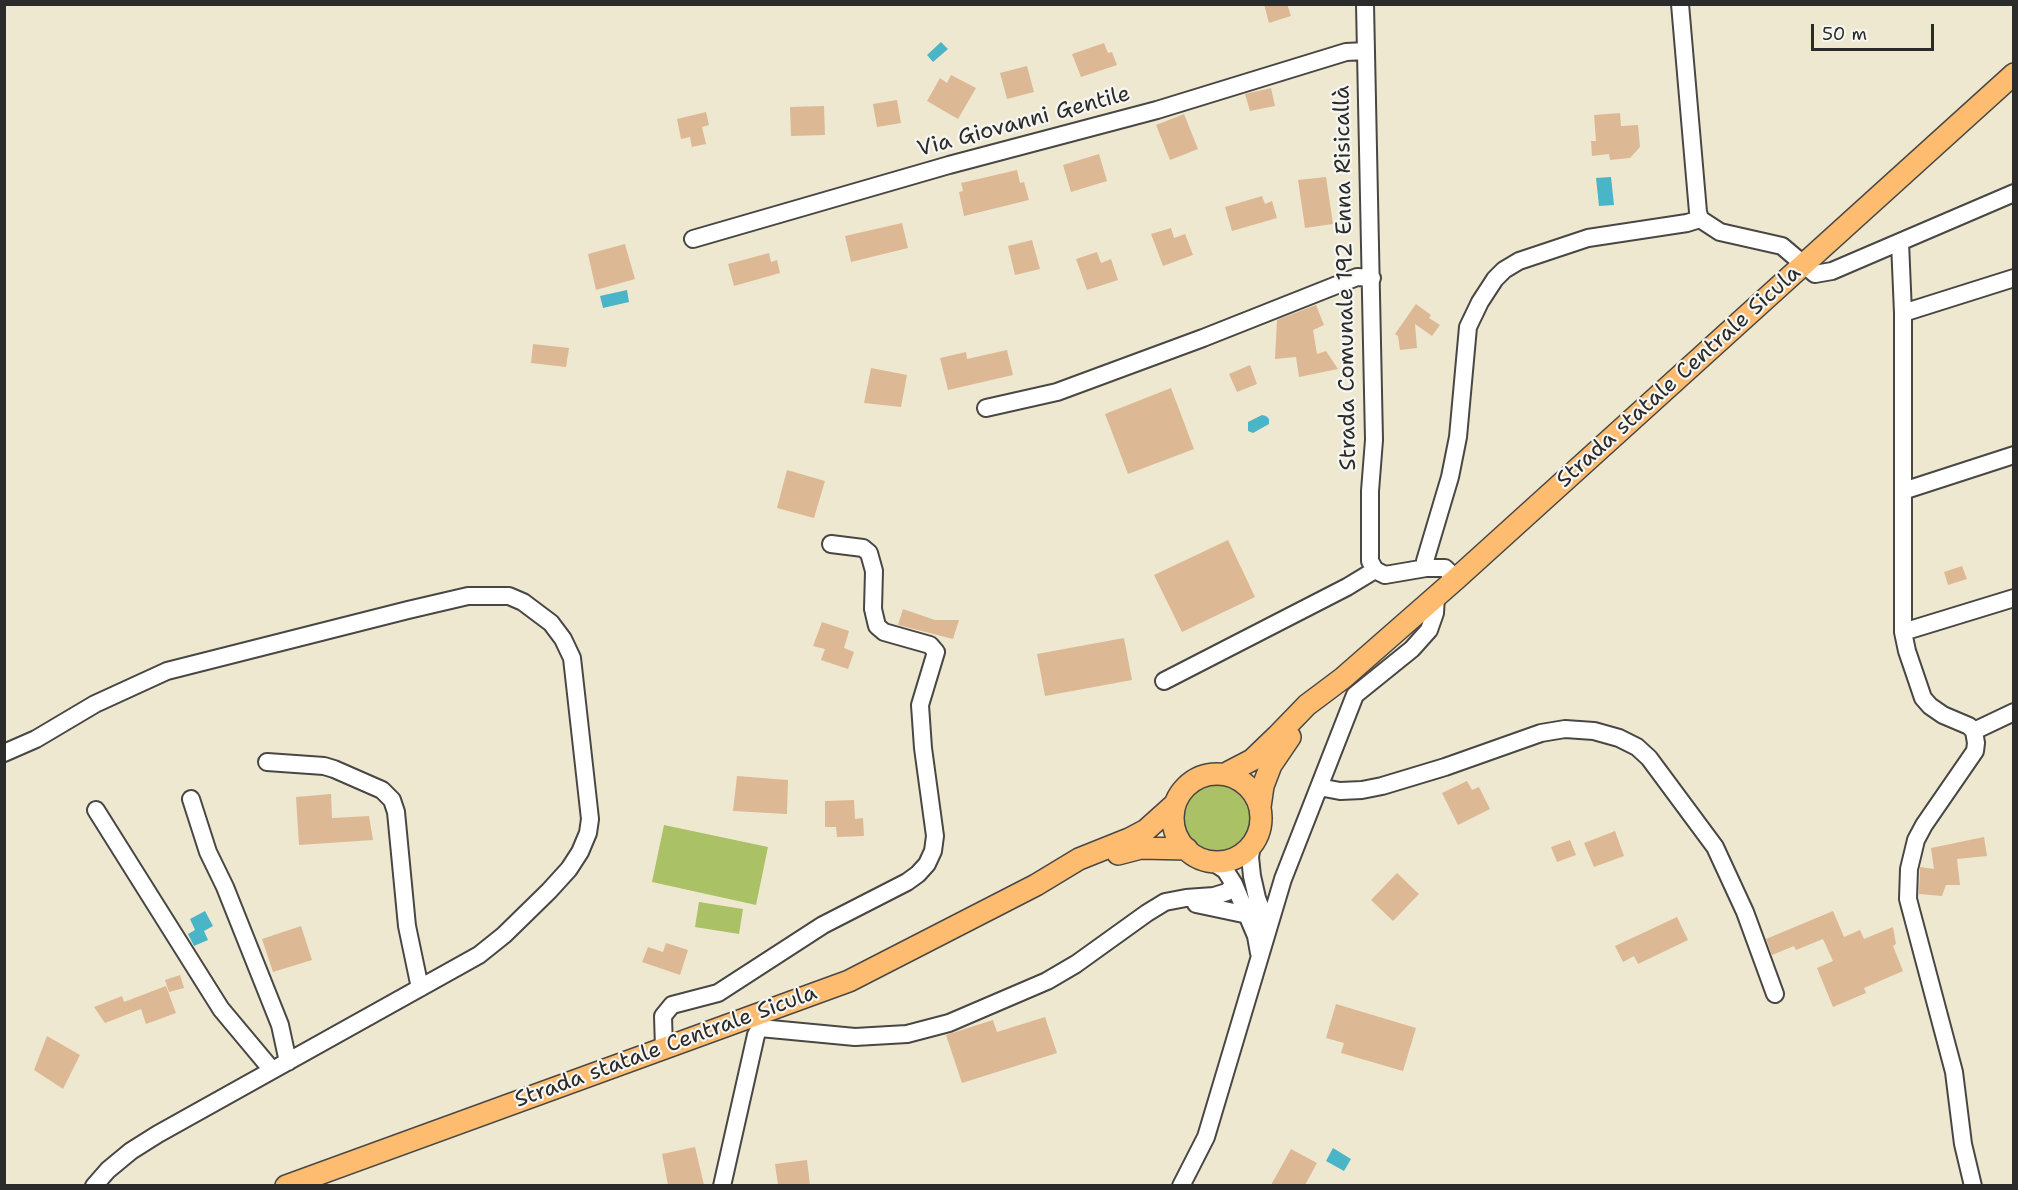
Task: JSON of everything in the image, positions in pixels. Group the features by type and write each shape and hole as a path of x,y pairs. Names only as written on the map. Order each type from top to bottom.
{"main road":[{"name":"Strada statale Centrale Sicula","path":"1225,774 1252,760 1306,705 1343,678 1456,579 1804,266 2013,74"},
{"name":"Strada statale Centrale Sicula","path":"1260,807 1263,786 1271,765 1284,744 1343,678"},
{"path":"1225,774 1247,786 1255,795 1260,807 1261,820 1252,845 1238,856 1211,861 1202,859 1187,849 1179,840 1174,828 1173,816 1175,804 1189,783 1200,777 1225,774"},
{"name":"Strada statale Centrale Sicula","path":"286,1185 664,1048 757,1021 849,981 1036,885 1079,859 1130,839 1146,830 1175,804"},
{"name":"Strada statale Centrale Sicula","path":"1036,885 1118,854 1141,848 1187,849"}],"street":[{"name":"Strada Comunale 192 Enna Risicallà","path":"1365,4 1374,440 1370,491 1370,561 1375,570"},
{"path":"1680,4 1700,219"},
{"name":"Via Giovanni Gentile","path":"693,239 949,165 1157,110 1346,52 1366,51"},
{"path":"1700,219 1720,232 1782,246 1815,274 1832,271 2013,193"},
{"path":"1426,568 1425,561 1450,477 1458,437 1468,327 1495,279 1519,261 1562,245 1588,238 1687,224 1700,219"},
{"path":"1900,242 1903,313 1903,632 1923,698 1943,715 1961,722 1974,731 1976,742 1974,751 1923,825 1916,840 1909,869 1908,899 1954,1072 1963,1144 1973,1185"},
{"path":"986,408 1057,392 1203,338 1357,277 1372,278"},
{"path":"1903,313 2013,278"},
{"path":"1904,491 2013,455"},
{"path":"664,1048 663,1016 672,1005 718,993 823,925 907,882 923,869 933,851 935,836 923,748 920,705 936,652 930,645 884,632 877,626 873,609 874,571 869,553 863,548 831,544"},
{"path":"1164,681 1347,587 1375,570 1385,575 1426,568 1445,568 1456,579"},
{"path":"4,753 36,739 94,704 167,671 468,596 509,596 523,602 551,623 563,639 572,658 589,802 588,833 569,869 504,935 479,955 131,1151 94,1185"},
{"path":"1181,1185 1206,1137 1283,879 1355,695 1412,649 1429,630 1436,613 1436,596"},
{"path":"1903,632 2013,598"},
{"path":"1974,731 2013,712"},
{"path":"1319,787 1340,791 1382,786 1445,767 1541,733 1565,729 1594,731 1619,738 1637,747 1649,758 1715,848 1745,912 1775,994"},
{"path":"267,762 324,766 334,769 382,790 392,800 396,812 407,926 420,988"},
{"path":"191,799 208,852 225,887 280,1025 288,1062"},
{"path":"96,810 221,1009 272,1070"},
{"path":"1252,845 1250,857 1252,876 1257,898 1268,927"},
{"path":"1211,861 1225,870 1234,884 1256,936 1260,956"},
{"path":"722,1185 756,1035 757,1021 855,1036 907,1034 949,1023 1001,1003 1047,981 1076,964 1165,902 1214,896 1227,892 1234,884"},
{"path":"1165,902 1206,905 1248,915"}],"green space":[{"path":"1211,780 1225,780 1239,786 1249,796 1255,810 1255,824 1249,838 1239,848 1225,854 1211,854 1197,848 1187,838 1181,824 1181,810 1187,796 1197,786"},
{"path":"664,825 768,847 756,905 652,882"},
{"path":"699,902 743,909 739,934 695,927"}],"water":[{"path":"941,42 948,49 933,62 927,55"},
{"path":"1611,177 1614,205 1599,206 1596,178"},
{"path":"627,290 629,302 603,308 600,296"},
{"path":"1262,415 1269,419 1269,424 1253,433 1248,431 1248,422"},
{"path":"205,911 213,926 204,931 208,940 194,946 188,934 195,930 190,919"},
{"path":"1333,1148 1351,1159 1344,1171 1326,1161"}],"building":[{"path":"1264,4 1287,4 1291,16 1269,23"},
{"path":"1104,43 1108,53 1112,52 1117,65 1081,77 1072,54"},
{"path":"1027,66 1034,92 1007,99 1000,73"},
{"path":"951,75 976,88 958,119 927,101 940,78 947,83"},
{"path":"1271,88 1275,106 1250,111 1245,94"},
{"path":"897,100 901,123 877,127 873,104"},
{"path":"824,106 825,135 791,136 790,107"},
{"path":"706,112 709,125 702,127 706,144 692,147 690,137 681,139 677,119"},
{"path":"1620,113 1621,126 1638,125 1640,147 1630,158 1610,160 1609,154 1592,156 1591,141 1596,141 1594,115"},
{"path":"1184,114 1198,149 1170,160 1156,125"},
{"path":"1099,154 1107,181 1071,192 1063,165"},
{"path":"1017,170 1020,183 1024,182 1029,200 964,216 959,192 963,191 961,183"},
{"path":"1326,177 1333,224 1305,228 1298,180"},
{"path":"1262,196 1265,204 1272,201 1277,218 1232,231 1225,207"},
{"path":"902,223 908,248 851,262 845,236"},
{"path":"1171,228 1174,238 1185,234 1193,255 1163,266 1151,234"},
{"path":"1032,240 1040,269 1015,275 1008,246"},
{"path":"625,244 635,279 596,290 588,254"},
{"path":"1097,252 1101,263 1111,259 1118,280 1087,290 1076,259"},
{"path":"769,253 771,262 777,260 780,273 734,286 728,264"},
{"path":"1416,304 1431,315 1429,318 1440,325 1432,336 1415,324 1417,348 1400,350 1398,336 1395,334"},
{"path":"1316,305 1324,325 1313,330 1317,354 1326,351 1338,369 1299,377 1296,357 1275,359 1277,320"},
{"path":"533,344 569,348 566,367 531,363"},
{"path":"1007,350 1013,375 948,390 940,358 966,352 967,359"},
{"path":"1250,365 1257,384 1237,392 1229,374"},
{"path":"871,368 907,375 901,407 864,403"},
{"path":"1171,388 1194,449 1128,474 1105,414"},
{"path":"787,470 825,481 814,518 777,508"},
{"path":"1228,540 1255,597 1182,632 1154,575"},
{"path":"1962,566 1967,579 1948,585 1944,572"},
{"path":"903,609 935,620 959,620 953,639 898,625"},
{"path":"822,622 849,631 844,648 854,652 848,669 821,660 825,649 813,646"},
{"path":"1124,638 1132,680 1045,696 1037,654"},
{"path":"737,776 788,780 787,814 733,811"},
{"path":"1467,781 1472,790 1479,787 1490,809 1458,825 1442,793"},
{"path":"331,794 332,818 369,816 373,840 299,845 296,797"},
{"path":"854,800 855,819 863,818 864,836 837,837 836,827 825,827 825,801"},
{"path":"1615,831 1624,856 1594,867 1584,843"},
{"path":"1984,837 1987,856 1957,859 1960,885 1946,885 1942,896 1919,894 1920,867 1934,869 1931,848"},
{"path":"1570,840 1576,855 1557,862 1551,847"},
{"path":"1397,873 1419,894 1393,921 1371,900"},
{"path":"1833,911 1844,937 1860,930 1864,939 1893,927 1896,944 1893,946 1903,971 1864,988 1866,993 1833,1007 1817,968 1833,961 1823,939 1796,950 1794,946 1772,955 1766,939"},
{"path":"1677,917 1688,940 1638,964 1634,956 1623,962 1615,946"},
{"path":"301,926 312,960 273,972 262,939"},
{"path":"666,943 688,950 680,975 642,962 648,947 663,952"},
{"path":"180,975 184,988 169,992 165,980"},
{"path":"166,986 176,1013 146,1024 141,1009 105,1023 94,1007 122,996 124,1002"},
{"path":"1336,1004 1416,1028 1403,1071 1341,1053 1344,1043 1326,1038"},
{"path":"1045,1017 1057,1053 962,1083 946,1035 993,1020 997,1032"},
{"path":"47,1036 80,1055 63,1089 34,1070"},
{"path":"695,1147 704,1185 668,1185 662,1154"},
{"path":"1291,1149 1317,1163 1305,1185 1271,1185"},
{"path":"807,1160 810,1185 778,1185 775,1164"}]}
